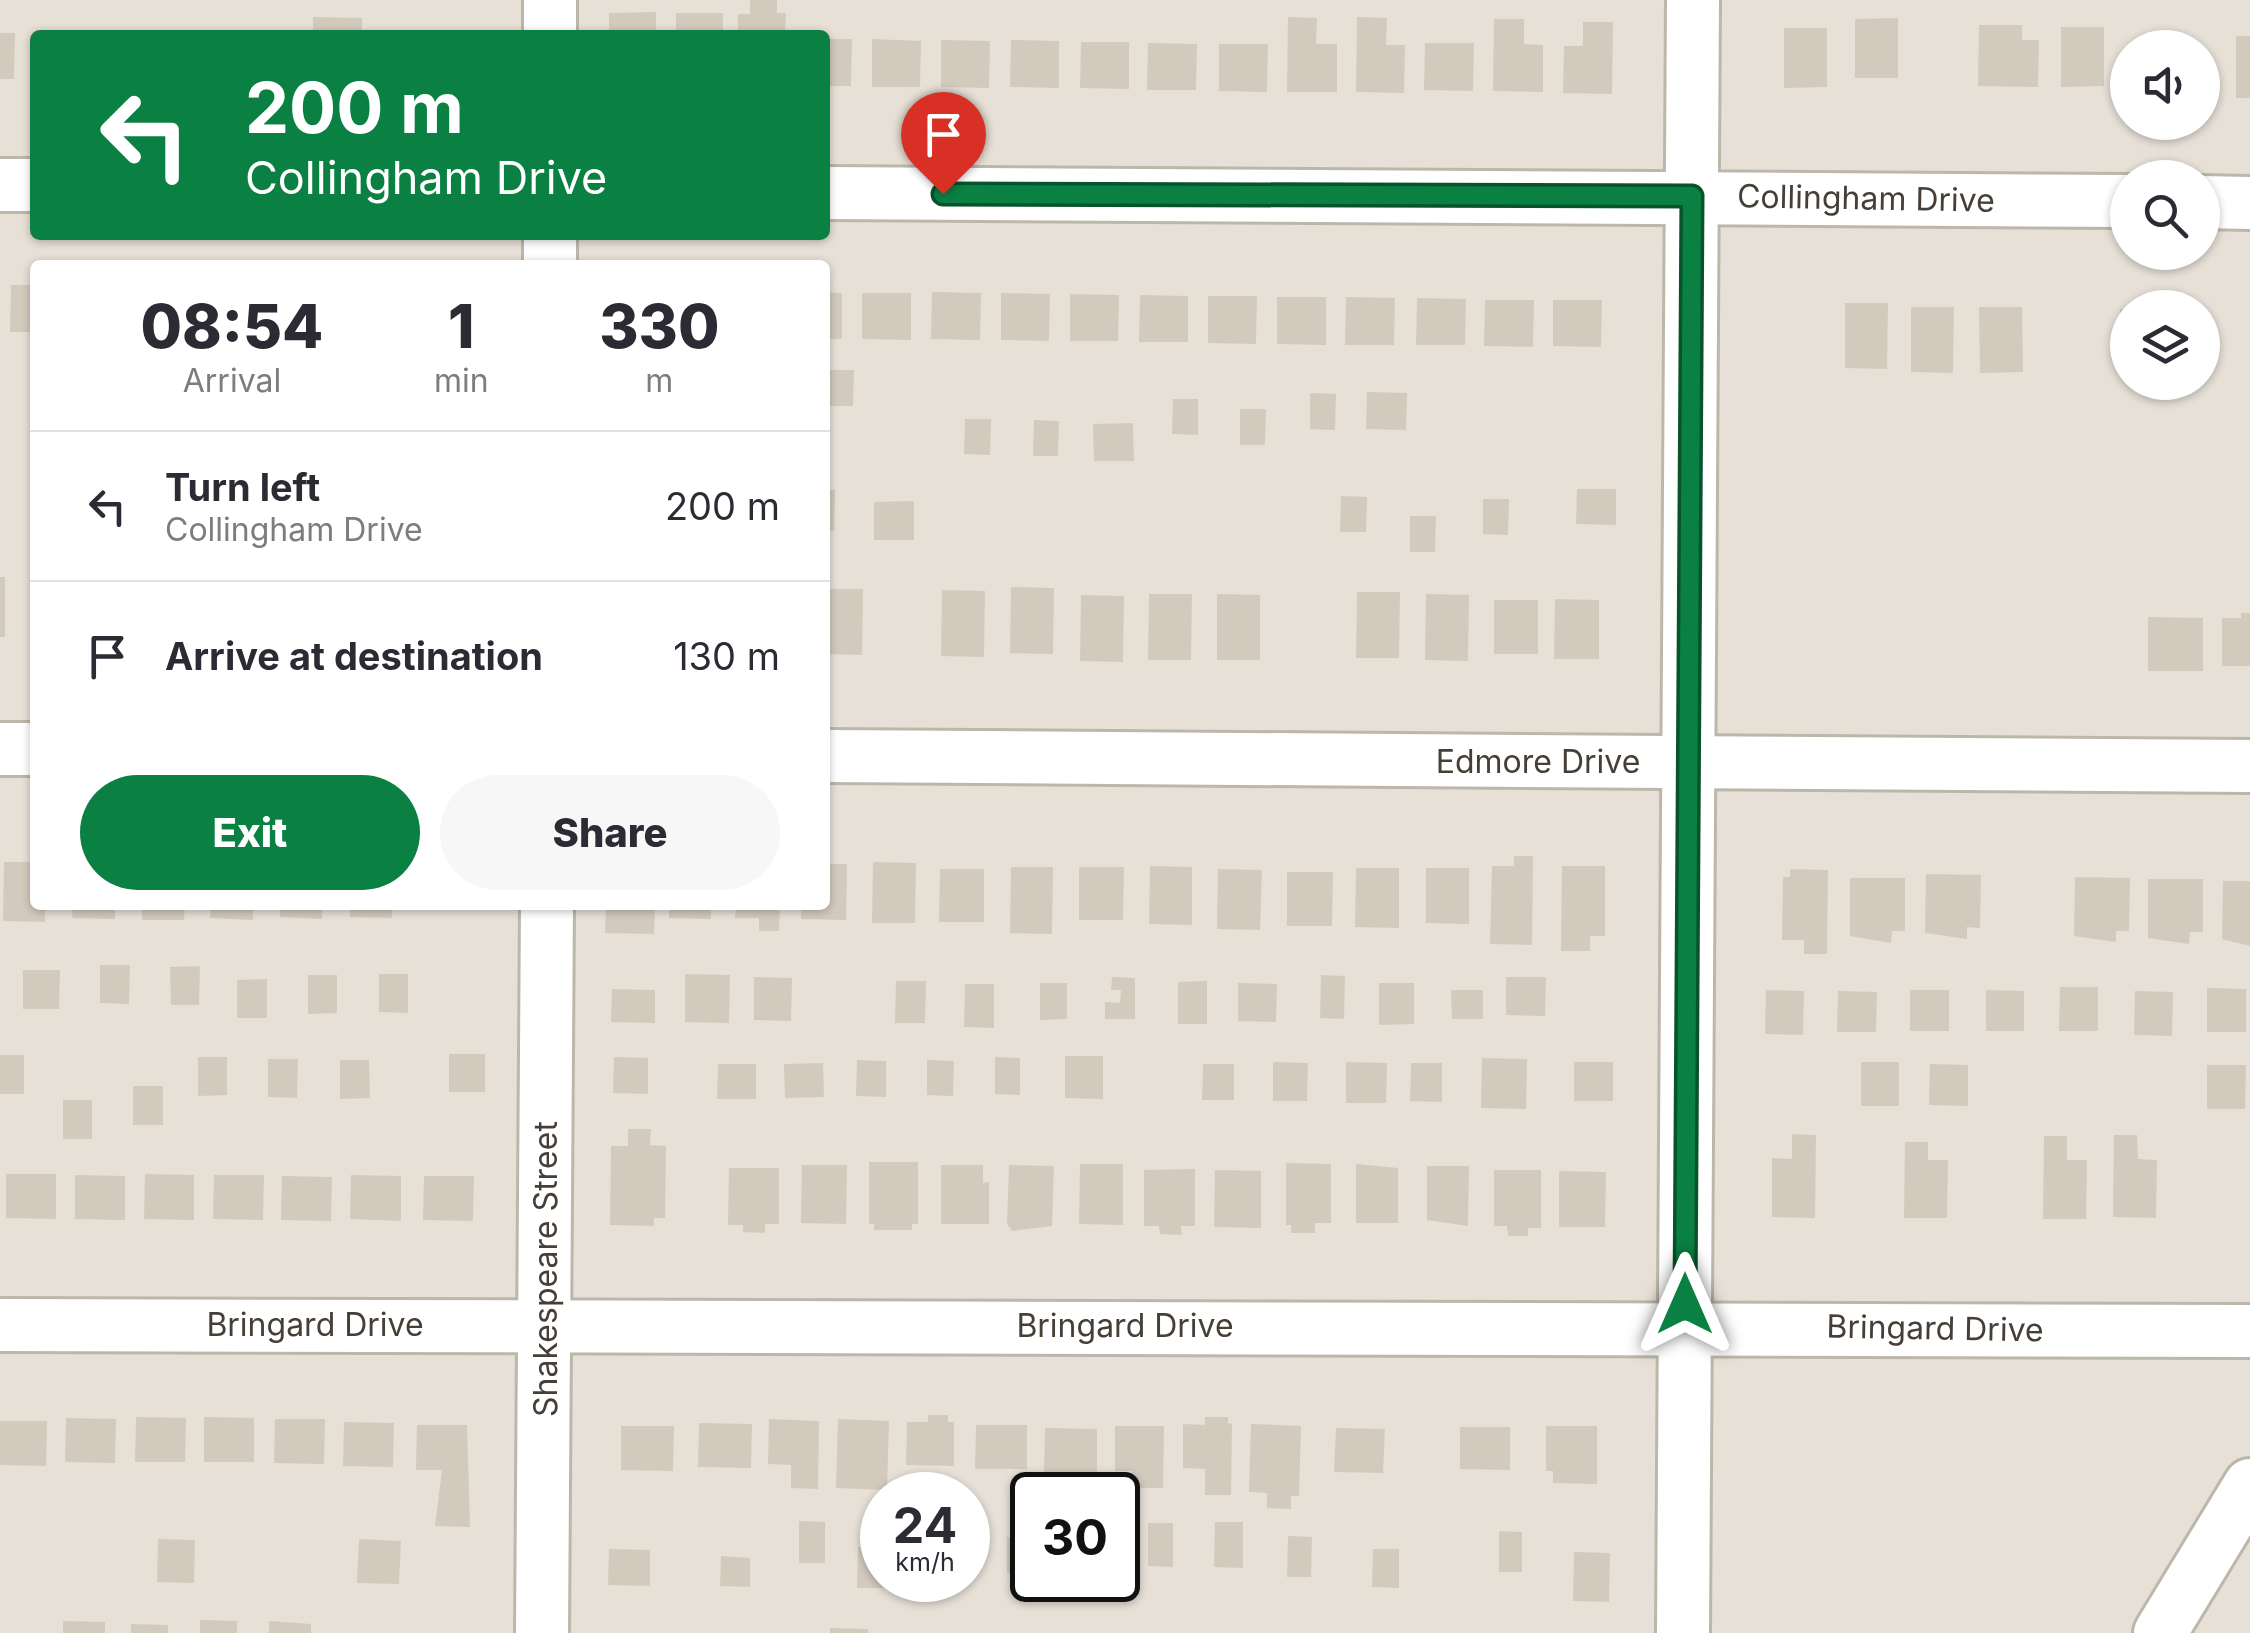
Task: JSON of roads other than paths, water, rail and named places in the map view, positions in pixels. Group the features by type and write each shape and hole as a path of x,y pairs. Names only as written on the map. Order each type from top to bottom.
{"street":[{"path":"550,0 550,30"},
{"path":"1684,1633 1693,0"},
{"path":"0,185 30,185"},
{"name":"Collingham Drive","path":"830,193 2110,201"},
{"path":"2220,202 2250,202"},
{"path":"0,749 30,749"},
{"name":"Edmore Drive","path":"830,756 2250,766"},
{"name":"Shakespeare Street","path":"542,1633 547,910"},
{"name":"Bringard Drive","path":"0,1324 1685,1326 2250,1331"},
{"path":"2160,1633 2250,1485"}]}
